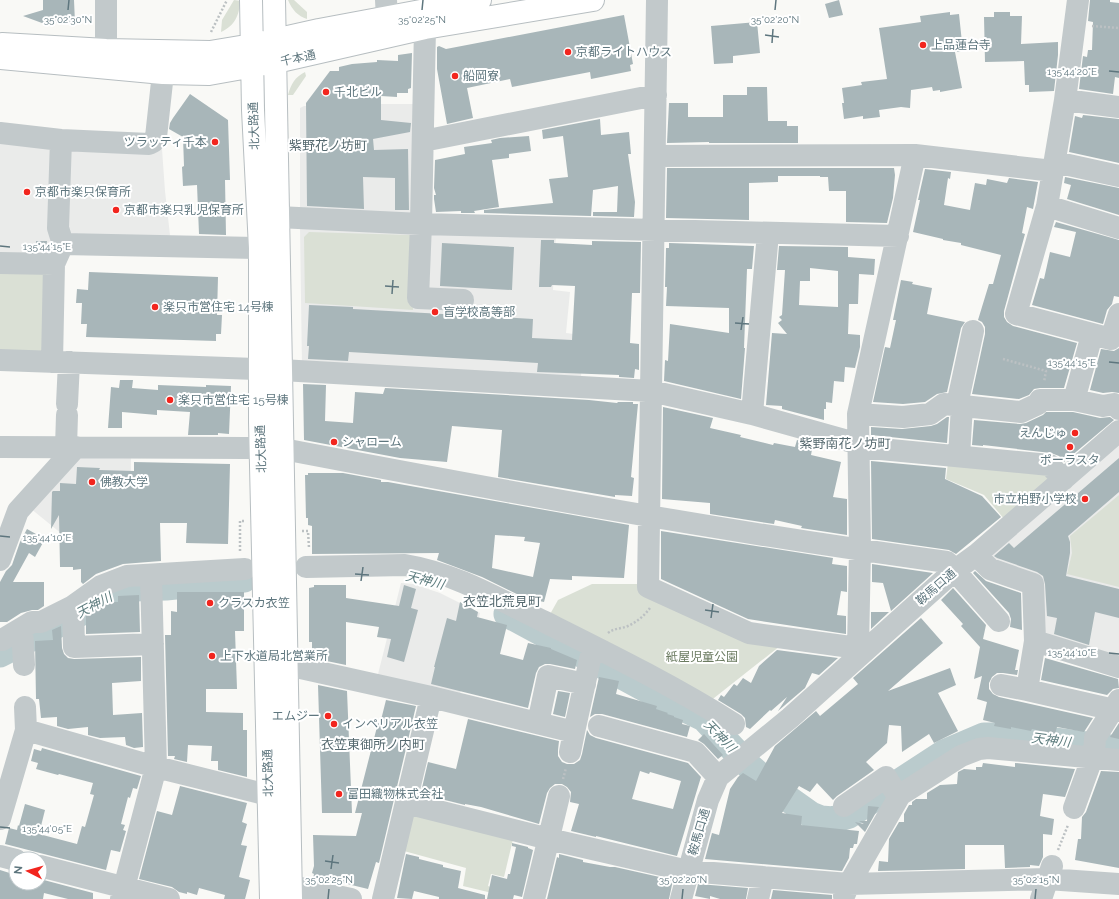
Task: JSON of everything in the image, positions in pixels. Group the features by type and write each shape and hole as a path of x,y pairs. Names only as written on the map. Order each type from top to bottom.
{"main road":[{"name":"北大路通","path":"251,0 254,117 260,248 270,370 283,449 291,892"},
{"name":"北大路通","path":"271,899 261,448 270,370 278,217 274,0"},
{"name":"千本通","path":"0,44 106,50 210,52 275,40 387,9 476,0"},
{"name":"千本通","path":"0,58 163,73 209,74 253,67 425,28 593,0"}],"street":[{"path":"106,0 106,50"},
{"path":"657,0 648,587 750,633 859,652 860,550 858,414 915,155"},
{"path":"1078,0 1065,100 1047,206 1016,314 1111,339 1119,314"},
{"path":"425,28 418,298 463,300"},
{"path":"0,133 61,140 149,144 153,142 156,137 163,73"},
{"path":"423,141 656,96"},
{"path":"1065,100 1119,107"},
{"path":"0,560 8,514 18,511 71,447 60,362 54,264 63,244 58,228 61,140"},
{"path":"655,156 915,155 1054,167 1119,176"},
{"path":"1047,206 1119,228"},
{"path":"278,217 421,224 768,234 898,236"},
{"path":"752,414 768,234"},
{"path":"63,244 260,248"},
{"path":"0,263 54,264"},
{"path":"958,456 960,406 974,331"},
{"path":"1074,400 1092,335"},
{"path":"0,360 270,370 651,391 752,414 859,445 1050,465 1063,480"},
{"path":"858,414 903,417 930,414 944,404 1021,412 1038,404 1040,400 1074,400 1103,406 1114,404 1119,409"},
{"name":"鞍馬口通","path":"681,899 708,800 722,773 790,718 859,652 954,571 976,555 1119,431"},
{"path":"0,447 283,449 650,516 860,550 947,562 999,621"},
{"path":"976,555 990,569 1033,584 1035,641 1027,690"},
{"path":"308,567 405,565 419,567 469,584 590,661 682,693 734,724"},
{"path":"2,640 23,644 32,622 42,622 73,614 101,586 127,576 151,585 242,570"},
{"path":"122,893 156,767 151,585"},
{"path":"73,614 74,646 153,644"},
{"path":"1035,641 1119,666"},
{"path":"266,665 287,665 432,697 538,723 572,742 590,661"},
{"path":"538,723 548,676 590,661"},
{"path":"1001,685 1117,707 1093,750 1074,808"},
{"path":"383,899 432,697"},
{"path":"0,819 26,730 25,707"},
{"path":"599,726 695,752 722,773"},
{"path":"26,730 156,767 268,795"},
{"path":"845,892 894,789 961,756 979,749 1002,748 1093,750 1119,760"},
{"path":"844,806 886,777 894,789"},
{"path":"534,899 559,796"},
{"path":"406,803 549,839 688,871 763,877 845,892 1047,881 1119,884"},
{"path":"48,869 122,893 169,899"},
{"path":"758,899 763,877"},
{"path":"291,892 351,899"}],"path":[{"path":"211,32 227,0"},
{"path":"1075,25 1119,28"},
{"path":"1003,359 1046,371 1040,400"},
{"path":"240,521 242,570"},
{"path":"590,661 611,630 629,626 644,615"},
{"path":"559,796 572,742"},
{"path":"1047,881 1074,808"}],"shaded area":[{"path":"364,104 414,104 414,211 407,217 300,215 300,108 304,106 364,107"},
{"name":"京都市楽只保育所","path":"0,137 43,142 55,154 51,254 0,259"},
{"name":"京都市楽只乳児保育所","path":"69,143 162,149 170,235 163,243 71,240 64,229"},
{"name":"盲学校高等部","path":"300,227 556,235 553,290 570,292 566,333 582,335 581,383 302,367"},
{"name":"市立柏野小学校","path":"1119,443 1119,661 1040,634 1038,578 983,555"},
{"name":"佛教大学","path":"131,454 130,539 73,543 30,508 76,456"},
{"path":"401,583 413,584 440,593 480,613 459,698 377,678"}],"green space":[{"path":"234,0 241,1 236,20 221,32 222,20"},
{"path":"288,0 294,0 307,12 307,19 291,7"},
{"path":"305,72 306,76 293,95 288,95 294,81"},
{"path":"309,232 410,235 410,245 414,246 413,310 305,303 304,237"},
{"path":"0,269 46,269 49,344 39,355 0,354"},
{"path":"948,463 1049,475 1053,479 1005,520 984,495 946,479"},
{"path":"1119,495 1119,587 1067,574 1072,553 1070,536"},
{"name":"紙屋児童公園","path":"592,584 642,584 780,646 709,702 549,616 558,600"},
{"path":"419,812 514,835 504,877 491,874 488,886 493,888 492,893 463,886 466,868 404,851 412,817"}],"building":[{"path":"43,0 74,0 75,23 42,23 23,16 43,10"},
{"path":"839,0 843,15 829,18 825,4"},
{"path":"1090,0 1110,0 1110,2 1119,3 1119,78 1115,77 1113,94 1079,89 1083,56 1087,57 1088,50 1092,50 1093,22 1088,21"},
{"path":"950,12 950,15 959,14 963,52 955,52 962,88 940,92 940,90 933,91 932,87 911,90 910,108 901,107 879,110 880,117 863,119 863,116 844,119 842,88 862,85 861,82 887,79 879,28 921,22 920,16"},
{"path":"994,12 1010,12 1010,16 1022,16 1021,44 1058,42 1054,91 1029,92 1029,85 1025,85 1024,61 985,62 984,17 994,17"},
{"name":"京都ライトハウス","path":"624,15 633,64 630,65 631,71 591,79 590,72 512,87 510,79 467,88 473,118 447,124 437,69 437,47 439,46 446,49"},
{"path":"757,22 760,53 733,56 733,63 714,64 711,26"},
{"path":"412,53 411,88 408,89 408,93 397,93 397,97 381,96 381,120 411,123 410,132 373,139 374,150 408,149 409,210 395,210 395,178 363,177 364,209 307,206 306,103 330,71 339,71 339,67 352,64 377,62 377,60 398,61 398,55"},
{"path":"747,87 767,87 768,121 787,121 787,126 798,126 798,143 667,143 669,103 688,103 688,117 723,117 723,95 747,95"},
{"name":"ツラッティ千本","path":"190,94 228,120 230,180 225,180 226,235 199,234 197,185 183,186 183,137 169,129 173,118"},
{"path":"1083,115 1119,119 1119,163 1069,152 1075,116 1082,118"},
{"path":"600,119 601,135 629,132 631,154 628,154 635,202 634,217 593,216 593,212 617,212 618,186 593,190 591,216 484,213 484,210 553,203 549,179 568,177 563,136 543,139 542,130"},
{"path":"529,136 531,151 509,154 509,158 492,160 499,207 474,211 475,213 461,213 461,211 436,212 434,199 434,195 436,195 434,188 435,160 465,154 464,147 492,143 491,140"},
{"path":"667,168 894,168 895,175 893,198 887,223 846,222 846,191 829,191 828,177 820,176 778,176 778,182 749,183 749,220 666,218"},
{"path":"925,169 951,172 950,179 948,178 944,205 970,210 975,183 986,185 987,179 1007,183 1009,178 1038,182 1033,209 1027,207 1022,233 1025,234 1004,311 1004,317 1007,322 1013,326 1077,343 1064,388 1034,389 1029,395 1019,399 972,394 985,334 985,327 982,322 978,320 989,284 993,284 1001,255 961,245 961,243 913,232"},
{"path":"1065,177 1119,188 1119,215 1067,199 1071,185 1064,183"},
{"path":"1056,222 1119,240 1119,297 1114,296 1112,304 1107,310 1103,324 1032,305 1040,278 1044,279 1050,252 1070,257 1076,232 1054,227"},
{"path":"541,240 554,240 554,243 592,245 592,241 641,242 640,293 632,293 630,343 639,344 639,370 635,369 634,378 619,377 619,375 537,372 538,363 349,352 348,361 308,359 309,346 307,346 309,305 353,307 353,309 533,319 532,338 572,340 575,286 552,285 551,287 539,287"},
{"path":"36,241 47,241 46,251 36,251"},
{"path":"442,243 514,247 512,290 440,286"},
{"path":"669,243 754,246 752,269 747,269 745,348 741,399 664,381 665,360 668,361 670,324 729,333 729,308 666,306 666,248 669,248"},
{"path":"779,246 848,247 848,257 875,259 874,275 859,274 858,304 849,304 848,334 860,335 860,347 855,368 845,367 844,382 834,381 832,403 826,402 826,409 824,409 824,420 782,409 782,406 766,405 772,333 787,334 778,323 782,320 779,317 782,315 785,270 777,270","holes":["810,268 838,271 838,307 799,305 800,281 810,281"]},
{"name":"楽只市営住宅 14号棟","path":"89,272 218,277 217,315 222,315 221,334 216,334 216,341 86,337 87,324 81,324 82,303 76,303 77,289 88,290"},
{"path":"901,280 932,288 927,314 965,322 961,328 947,392 937,394 925,402 903,404 873,402 885,347 890,348 896,320 893,320"},
{"path":"1119,348 1119,393 1103,393 1090,390 1101,349 1114,351"},
{"name":"楽只市営住宅 15号棟","path":"120,380 133,380 132,388 158,390 158,385 206,387 206,385 231,386 229,434 218,433 218,435 188,435 190,412 157,410 157,415 122,412 122,428 108,428 111,387 119,388"},
{"path":"303,384 326,385 325,421 353,423 355,392 383,394 385,388 617,403 633,402 633,404 638,404 631,477 634,478 632,496 615,495 615,497 498,477 502,430 452,426 447,462 400,458 304,440"},
{"path":"663,407 713,418 710,428 741,435 740,437 773,445 774,443 795,447 797,440 813,444 811,455 841,462 833,497 847,499 847,535 801,528 802,526 775,520 774,524 710,514 710,503 662,499"},
{"path":"1046,412 1073,412 1100,418 1110,417 1114,420 1064,462 1059,456 1051,453 972,445 974,420 1020,424 1026,423"},
{"path":"949,417 947,443 871,435 871,427 902,429 931,426"},
{"path":"1119,458 1119,492 1068,536 1070,542 1070,553 1066,576 1119,589 1119,618 1095,612 1089,645 1054,634 1057,618 1047,616 1043,576 1037,572 994,556 1009,543 1014,548"},
{"path":"871,461 946,468 945,479 982,496 1001,517 956,554 949,550 872,539"},
{"path":"134,462 230,464 228,544 186,543 187,523 160,523 161,561 123,564 96,574 83,584 81,582 81,569 73,570 73,567 60,567 59,515 51,529 52,492 60,491 60,483 76,484 77,467 100,468 99,470 134,471"},
{"path":"308,473 343,473 381,480 381,482 629,525 624,578 572,576 572,580 550,579 544,602 525,598 482,577 437,560 439,553 312,554 312,526 308,525 308,518 306,518 305,475 308,475","holes":["495,535 525,537 524,541 540,543 533,577 492,568"]},
{"path":"27,529 45,539 35,557 29,553 13,582 44,582 44,606 38,610 21,613 7,622 0,622 0,582 6,571 12,565 20,542"},
{"path":"661,531 833,558 832,564 847,566 847,592 841,591 837,615 846,616 846,634 748,619 661,579"},
{"path":"872,564 933,573 891,611 883,583 872,582"},
{"path":"975,571 986,581 1021,593 1022,630 1010,627 1011,619 1009,613 973,573"},
{"path":"314,585 346,585 346,598 399,606 404,585 416,589 411,608 418,610 404,662 387,657 391,639 377,637 379,627 346,622 346,665 312,658 312,642 309,642 309,588 314,587"},
{"path":"953,588 986,625 983,639 1019,650 1015,670 1018,670 1017,675 997,673 992,677 989,683 989,689 993,694 999,697 1093,718 1084,732 1057,727 1055,734 1032,729 1031,731 1011,727 1011,729 994,726 995,723 983,720 987,702 977,699 982,676 974,679 980,647 961,626 963,624 941,600"},
{"path":"177,592 244,592 244,631 235,631 237,689 206,689 206,712 243,713 243,730 247,730 247,777 218,770 218,761 211,761 212,746 188,745 187,762 174,759 175,756 168,756 165,635 171,635 171,611 177,612"},
{"path":"139,595 140,632 86,634 86,613 90,610 97,610 97,604 100,602 118,602 118,596"},
{"path":"460,602 478,612 477,617 507,625 500,654 523,660 528,643 551,648 577,660 575,669 550,664 545,664 539,667 536,673 528,708 431,684 447,618 456,621"},
{"path":"871,612 889,612 871,629"},
{"path":"921,618 943,643 888,691 950,668 956,685 938,693 958,731 934,743 929,734 902,752 901,726 889,725 887,743 866,762 874,770 833,800 817,783 810,792 799,786 782,813 802,816 801,825 859,831 857,844 854,844 853,848 850,848 849,858 842,871 705,859 712,833 719,835 730,789 738,777 743,773 756,781 775,746 816,711 820,716 858,684 853,678"},
{"path":"61,626 62,648 64,654 68,658 141,657 141,681 112,683 113,715 142,713 143,747 134,748 126,745 125,737 100,738 88,735 88,727 68,729 57,726 57,717 41,718 39,699 36,699 35,641 53,640 52,630"},
{"path":"777,650 838,658 819,675 812,673 805,688 778,711 787,697 771,711 770,710 750,729 746,727 745,718 741,714 718,700 721,695 724,697 734,684 737,686 743,678 751,683 759,666"},
{"path":"1045,658 1118,679 1119,688 1113,689 1107,695 1041,680"},
{"path":"599,677 619,681 616,694 657,706 656,709 683,720 682,724 690,726 687,737 602,714 595,714 590,717"},
{"path":"318,685 347,691 352,813 322,813"},
{"path":"558,691 570,693 565,717 553,714"},
{"path":"386,700 416,706 379,863 376,862 368,889 331,880 331,882 313,878 313,835 356,836 362,813 355,813 378,723 380,724"},
{"path":"468,719 559,741 558,756 562,762 567,764 574,764 580,760 587,730 590,735 596,738 688,763 701,777 677,856 571,831 579,804 570,802 571,792 562,784 555,784 547,793 539,824 481,807 465,805 437,798 438,796 421,792 428,762 456,769","holes":["640,771 649,774 650,772 681,781 673,809 632,799"]},
{"path":"1119,723 1119,739 1110,737"},
{"path":"704,734 723,755 718,759 704,744 698,740"},
{"path":"42,748 141,776 137,789 133,788 130,798 128,797 121,824 125,825 123,830 126,831 120,852 111,850 106,870 48,855 48,851 32,851 5,844 9,828 17,830 18,825 19,826 25,804 45,810 39,834 77,844 82,826 85,827 94,795 90,794 93,783 36,769 38,763 31,761 34,749 41,751"},
{"path":"983,763 1015,767 1015,763 1075,769 1065,797 1043,794 1040,816 1054,819 1052,835 1043,834 1043,857 1039,866 1030,865 1030,867 1005,868 1004,845 965,845 965,869 878,871 879,861 888,862 889,839 899,822 904,822 904,814 909,805 912,805 912,802 916,799 927,799 927,793 940,785 957,784 958,772 964,769 976,770 976,767 982,767"},
{"path":"1101,771 1119,772 1119,868 1075,860 1078,839 1081,839 1082,817 1086,812"},
{"path":"180,786 247,803 242,822 247,824 241,845 247,846 239,877 250,880 245,899 224,899 225,895 199,888 197,895 187,892 187,894 179,892 172,887 139,879 157,811 172,815"},
{"path":"868,806 879,807 865,832 855,822 864,824 859,821 867,821"},
{"path":"512,843 528,847 533,850 522,897 514,895 513,899 487,899 492,875 507,879 508,874 510,874 516,847 512,846"},
{"path":"406,854 443,865 443,867 461,871 458,888 485,895 485,899 439,899 439,897 414,891 412,899 397,898"},
{"path":"559,854 583,860 583,862 615,867 673,880 669,899 547,899"},
{"path":"0,870 8,872 8,891 48,891 48,881 93,893 93,899 68,899 44,893 43,899 0,899"},
{"path":"698,884 748,888 746,899 720,899 710,896 710,899 695,896"},
{"path":"773,890 832,895 832,899 771,899"}],"waterway":[{"name":"天神川","path":"0,654 80,613 105,596 134,588 166,587 244,579"},
{"name":"天神川","path":"507,614 663,698 704,718 750,767 780,793 811,815 821,819 833,820 849,815 944,753 984,736 1015,736 1119,749"}],"place":[{"name":"上品蓮台寺","path":"923,45"},
{"name":"京都ライトハウス","path":"568,52"},
{"name":"船岡寮","path":"455,76"},
{"name":"千北ビル","path":"326,92"},
{"name":"ツラッティ千本","path":"215,142"},
{"name":"京都市楽只保育所","path":"27,192"},
{"name":"京都市楽只乳児保育所","path":"116,210"},
{"name":"楽只市営住宅 14号棟","path":"155,307"},
{"name":"盲学校高等部","path":"435,312"},
{"name":"楽只市営住宅 15号棟","path":"170,400"},
{"name":"えんじゅ","path":"1075,433"},
{"name":"シャローム","path":"334,442"},
{"name":"ポーラスタ","path":"1070,447"},
{"name":"佛教大学","path":"92,482"},
{"name":"市立柏野小学校","path":"1085,499"},
{"name":"クラスカ衣笠","path":"210,603"},
{"name":"上下水道局北営業所","path":"212,656"},
{"name":"エムジー","path":"328,716"},
{"name":"インペリアル衣笠","path":"334,724"},
{"name":"富田織物株式会社","path":"339,794"}],"district":[{"name":"紫野花ノ坊町","path":"328,145"},
{"name":"紫野南花ノ坊町","path":"845,443"},
{"name":"衣笠北荒見町","path":"502,601"},
{"name":"衣笠東御所ノ内町","path":"373,744"}]}
